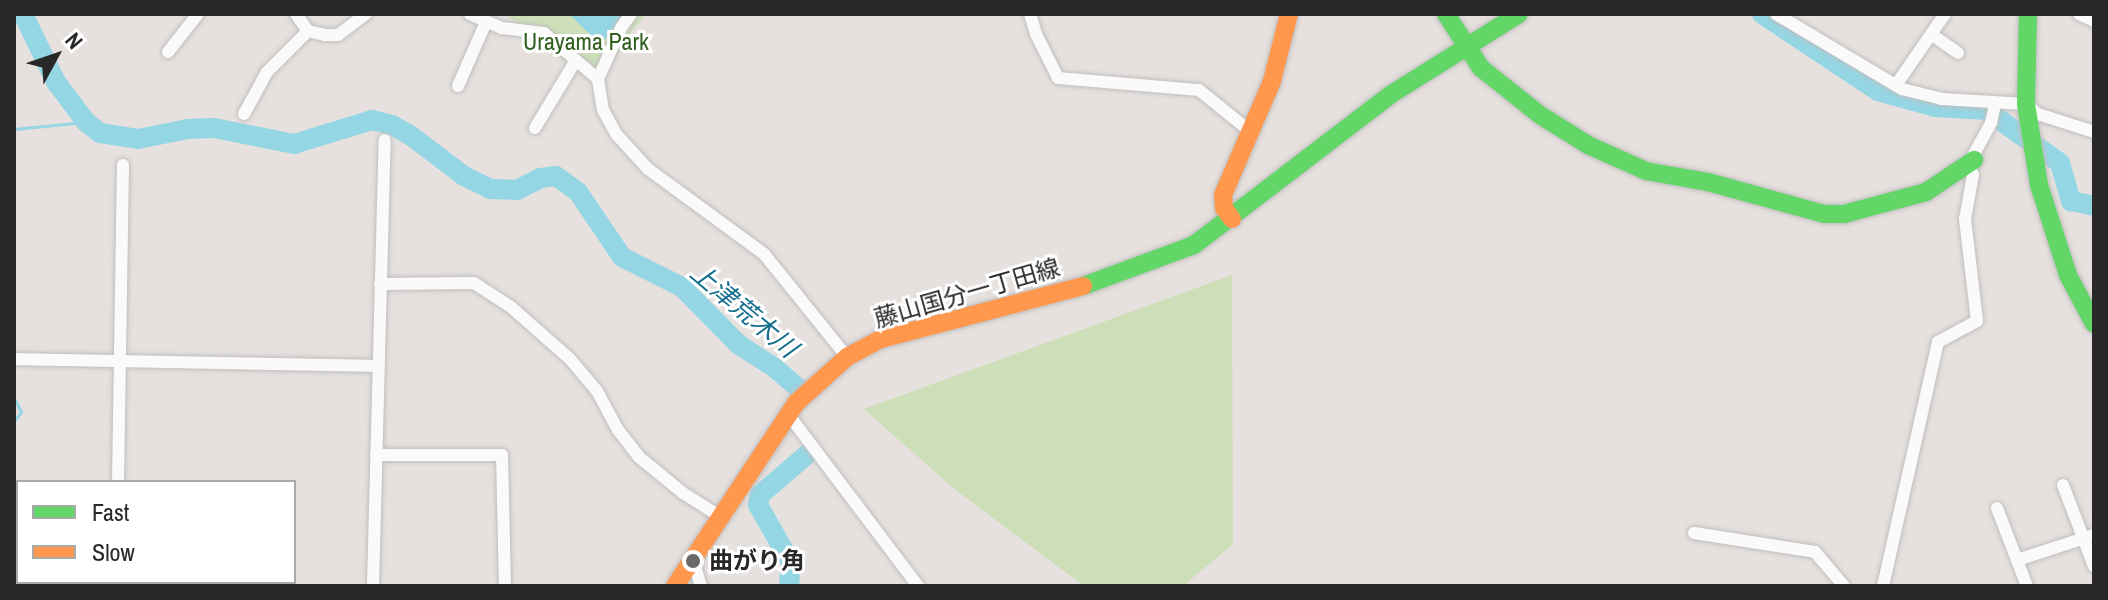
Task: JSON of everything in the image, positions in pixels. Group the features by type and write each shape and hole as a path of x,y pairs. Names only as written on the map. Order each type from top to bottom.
{"main road":[{"path":"1232,219 1224,208 1223,195 1272,81 1289,14"},
{"path":"1446,14 1465,48 1481,68 1540,115 1621,162 1708,182 1808,212 1844,214 1926,192 1974,160"},
{"name":"藤山国分一丁田線","path":"675,586 788,414 812,385 847,357 881,339 1110,279 1161,261 1194,245 1232,219 1390,95 1519,14"},
{"path":"2028,14 2026,104 2047,218 2068,275 2094,324"}],"street":[{"path":"168,52 198,14"},
{"path":"296,14 308,31 338,35 366,14"},
{"path":"470,14 486,22 544,33 598,79"},
{"path":"631,14 621,28 598,79 603,110 617,135 648,169 764,254 847,357"},
{"path":"1030,14 1036,34 1058,78 1199,90 1251,132"},
{"path":"1776,14 1896,85 1942,99 2026,104 2038,114 2094,132"},
{"path":"1896,85 1945,14"},
{"path":"2079,14 2094,21"},
{"path":"458,86 486,22"},
{"path":"244,114 267,72 308,31"},
{"path":"1931,34 1958,53"},
{"path":"535,128 576,60"},
{"path":"1883,586 1938,342 1977,321 1965,219 1973,175 1968,165 1974,160 1995,104"},
{"path":"373,586 376,366 385,140"},
{"path":"118,480 123,165"},
{"path":"380,284 474,283 511,307 570,359 597,391 618,430 639,457 683,493 721,517"},
{"path":"14,359 376,366"},
{"path":"788,414 918,586"},
{"path":"376,455 502,455 505,586"},
{"path":"2063,485 2089,537 2094,566"},
{"path":"1997,508 2027,586"},
{"path":"1694,533 1815,552 1844,586"},
{"path":"2017,560 2089,537"},
{"path":"693,560 701,586"}],"green space":[{"name":"Urayama Park","path":"505,14 646,14 591,81"},
{"path":"1232,275 1233,544 1183,586 1084,586 953,488 864,409"}],"water":[{"path":"569,14 625,14 606,39 596,40"}],"waterway":[{"name":"上津荒木川","path":"23,14 56,82 86,122 100,133 138,139 188,129 214,128 294,144 372,120 392,125 410,135 464,176 491,189 517,190 541,178 556,176 578,192 622,257 682,287 738,344 775,368 801,391"},
{"path":"1762,14 1878,91 1935,107 1986,110 2060,163 2071,201 2094,206"},
{"path":"14,129 86,122"},
{"path":"14,398 21,412 14,421"},
{"name":"上津荒木川","path":"789,586 791,563 758,505 760,495 811,451"}],"traffic: fast":[{"path":"1446,14 1481,68 1540,115 1588,145 1646,171 1708,182 1824,214 1844,214 1926,192 1974,160"},
{"path":"1083,286 1194,245 1390,95 1519,14"},
{"path":"2028,14 2026,104 2039,185 2068,275 2094,324"}],"traffic: slow":[{"path":"1232,219 1224,208 1223,195 1272,81 1289,14"},
{"path":"675,586 796,403 847,357 881,339 1083,286"}],"place":[{"name":"曲がり角","path":"693,561"}]}
